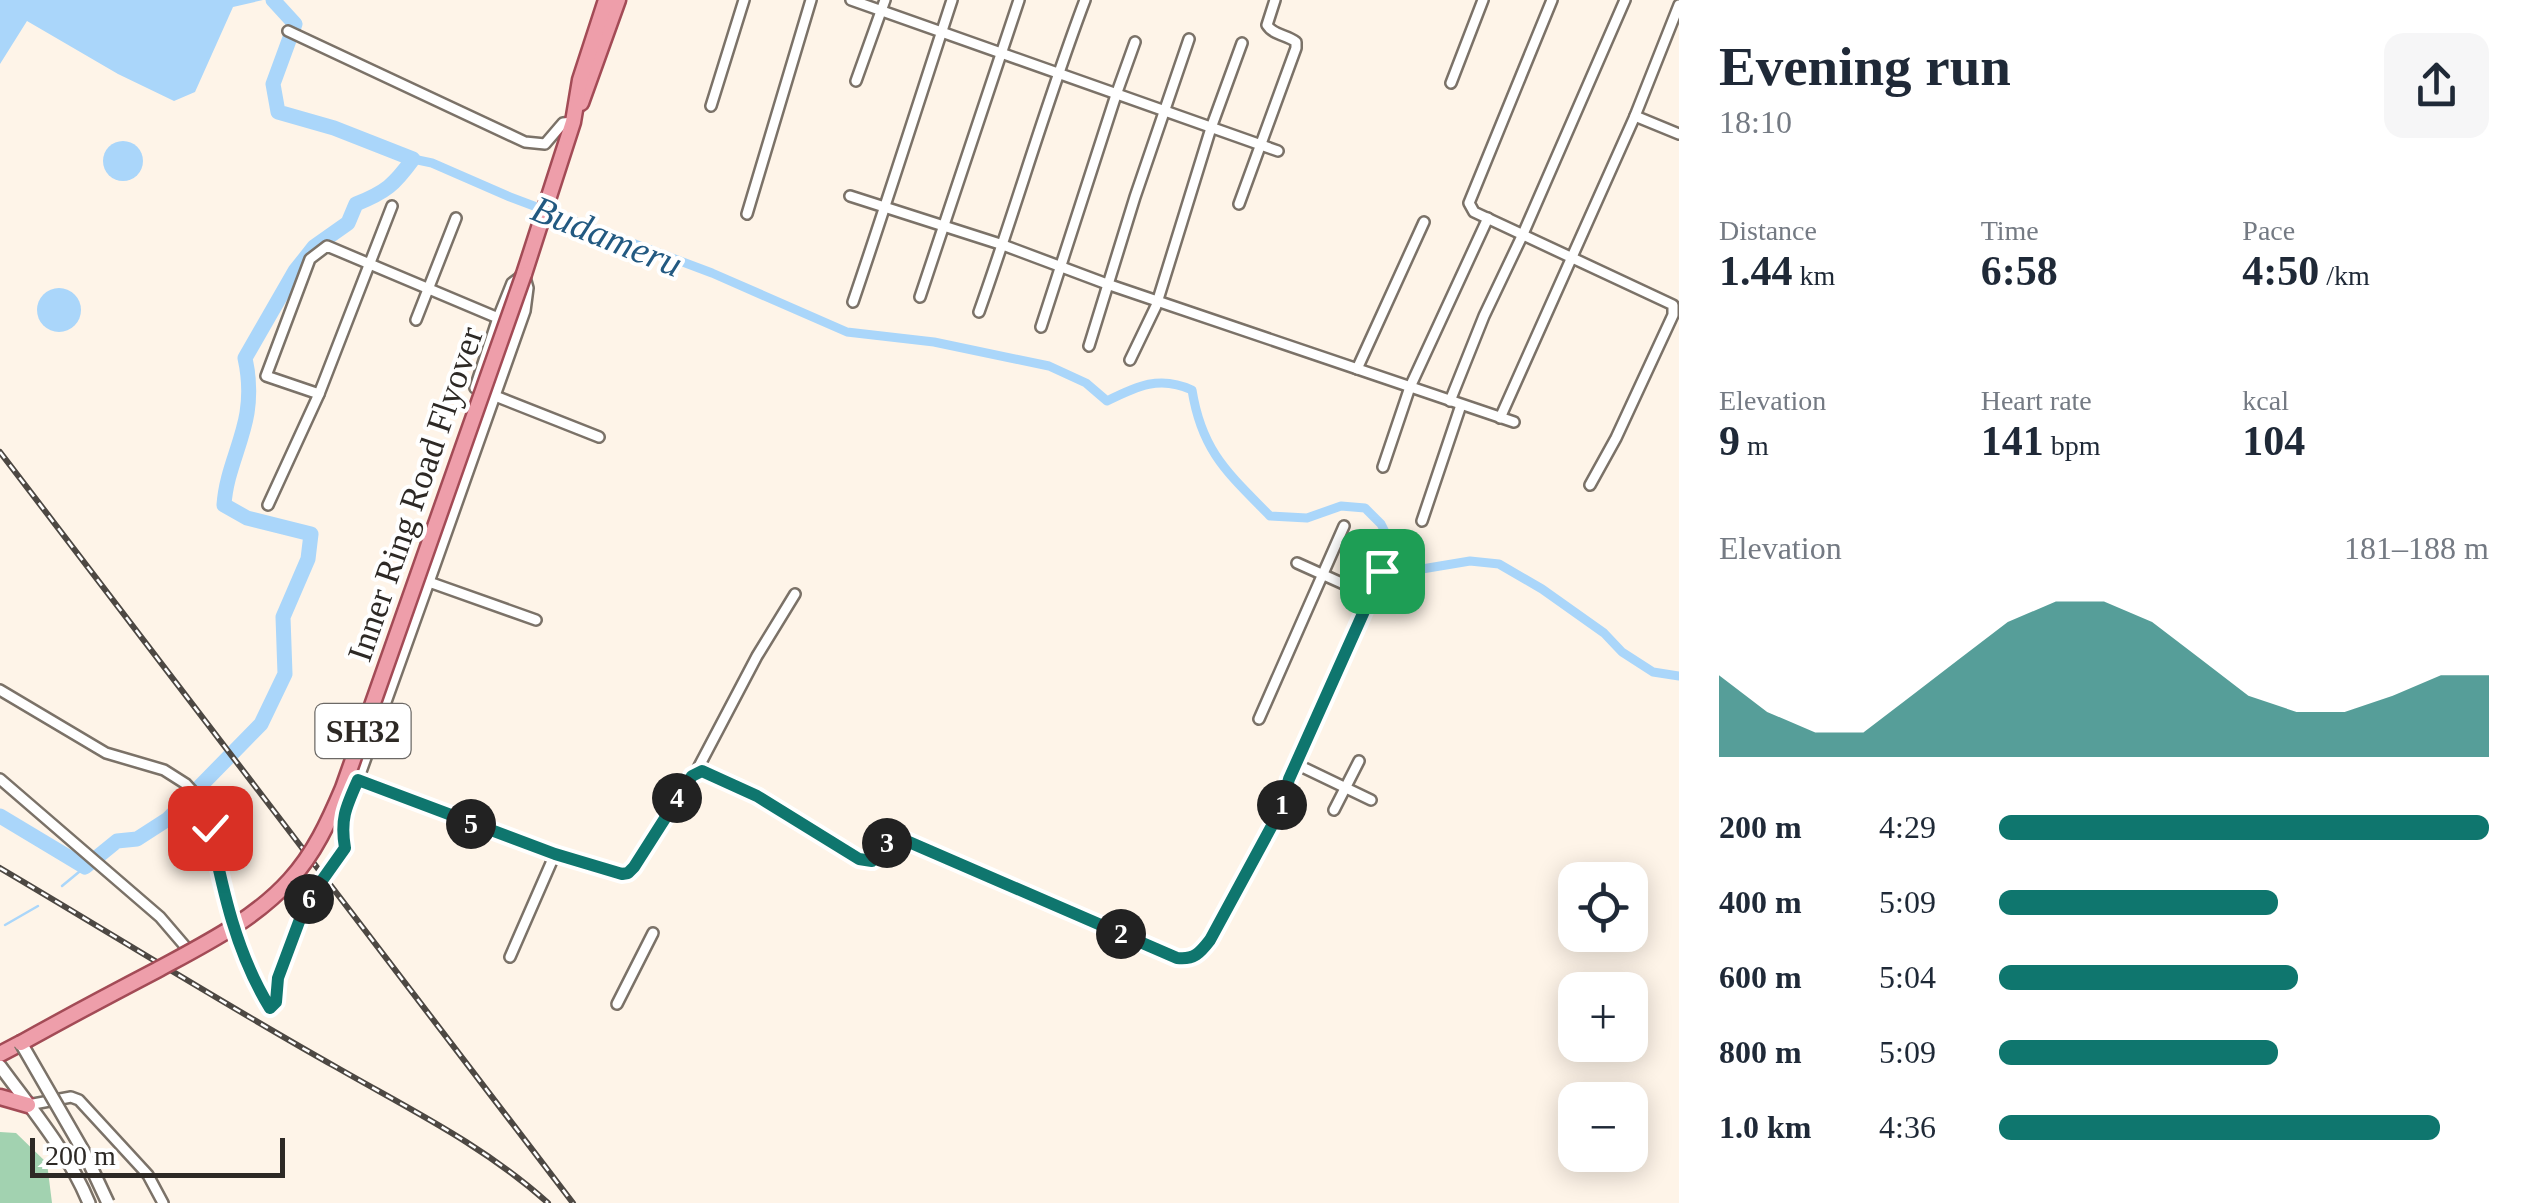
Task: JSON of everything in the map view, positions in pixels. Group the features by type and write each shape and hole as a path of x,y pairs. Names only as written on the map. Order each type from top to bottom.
{"main road":[{"name":"SH32","path":"573,122 580,80 606,0"},
{"name":"SH32","path":"524,274 618,0"},
{"name":"Inner Ring Road Flyover","path":"0,1053 248,917 269,901 305,862 343,788 524,274"},
{"path":"0,1098 28,1105"}],"street":[{"path":"711,106 744,0"},
{"path":"748,214 811,0"},
{"path":"851,0 883,5 942,32 1278,151"},
{"path":"852,302 952,0"},
{"path":"920,296 1019,0"},
{"path":"979,312 1085,0"},
{"path":"1239,204 1296,48 1296,42 1267,25 1274,0"},
{"path":"1451,84 1484,0"},
{"path":"1552,0 1470,197 1470,208 1670,302 1674,310 1616,438 1590,485"},
{"path":"1422,521 1484,316 1625,0"},
{"path":"856,81 883,5"},
{"path":"1500,418 1635,116 1679,5"},
{"path":"288,31 525,142 546,144 563,123 573,122"},
{"path":"1089,346 1189,39"},
{"path":"1041,326 1136,42"},
{"path":"1130,360 1157,301 1242,42"},
{"path":"1635,116 1679,134"},
{"path":"850,196 1514,422"},
{"path":"268,505 318,394 392,206"},
{"path":"416,320 456,218"},
{"path":"1382,468 1410,387 1488,218"},
{"path":"1356,369 1424,222"},
{"path":"318,394 266,376 310,259 326,246 498,318"},
{"path":"0,690 106,753 164,770 186,784 198,798 210,828 229,916 244,958 270,1008 276,1002 278,978 306,903 345,848 343,814 358,780 429,582 495,395 524,311 528,288 524,274 512,283 504,301 476,388 495,395 599,437"},
{"path":"1259,719 1344,526"},
{"path":"1297,563 1395,607"},
{"path":"696,772 702,771 757,796 859,859 872,861 887,843 902,839 1177,958 1194,958 1210,940 1275,820 1382,571"},
{"path":"429,582 536,620"},
{"path":"358,780 555,854 628,873 696,772 794,594"},
{"path":"1334,810 1359,760"},
{"path":"1296,764 1371,800"},
{"path":"0,779 160,917 190,952"},
{"path":"510,957 555,854"},
{"path":"617,1004 652,933"},
{"path":"19,1044 85,1154 108,1203"},
{"path":"0,1066 77,1173 89,1203"},
{"path":"28,1105 72,1097 79,1100 148,1175 163,1203"}],"green space":[{"path":"0,1132 16,1133 47,1163 52,1203 0,1203"}],"water":[{"path":"0,0 263,0 233,7 195,92 174,101 118,74 27,21 0,64"},
{"path":"123,141 137,147 143,161 137,175 123,181 109,175 103,161 109,147"},
{"path":"59,288 75,294 81,310 75,326 59,332 43,326 37,310 43,294"}],"waterway":[{"name":"Budameru","path":"0,816 85,867 117,841 137,839 168,819 261,724 285,674 283,617 308,559 311,534 247,518 224,505 247,413 249,385 245,358 295,271 314,247 348,223 356,204 389,187 413,159 334,128 278,112 273,84 295,24 273,0"},
{"name":"Budameru","path":"413,159 432,163 510,197 712,273 847,332 934,342 1049,366 1086,383 1107,401 1149,384 1169,383 1192,390 1210,446 1230,474 1270,516 1307,518 1341,506 1365,508 1381,524 1395,552 1416,570 1470,561 1499,564 1542,589 1653,672 1679,676"},
{"path":"62,886 85,867"},
{"path":"5,925 38,906"}],"railway":[{"path":"0,452 573,1203"},
{"path":"0,868 446,1129 548,1203"}],"route":[{"path":"210,828 229,916 244,958 270,1008 276,1002 278,978 306,903 345,848 343,814 358,780 555,854 622,874 634,867 692,776 702,771 757,796 859,859 872,861 887,843 902,839 1177,958 1194,958 1210,940 1275,820 1289,779 1382,571"}]}
